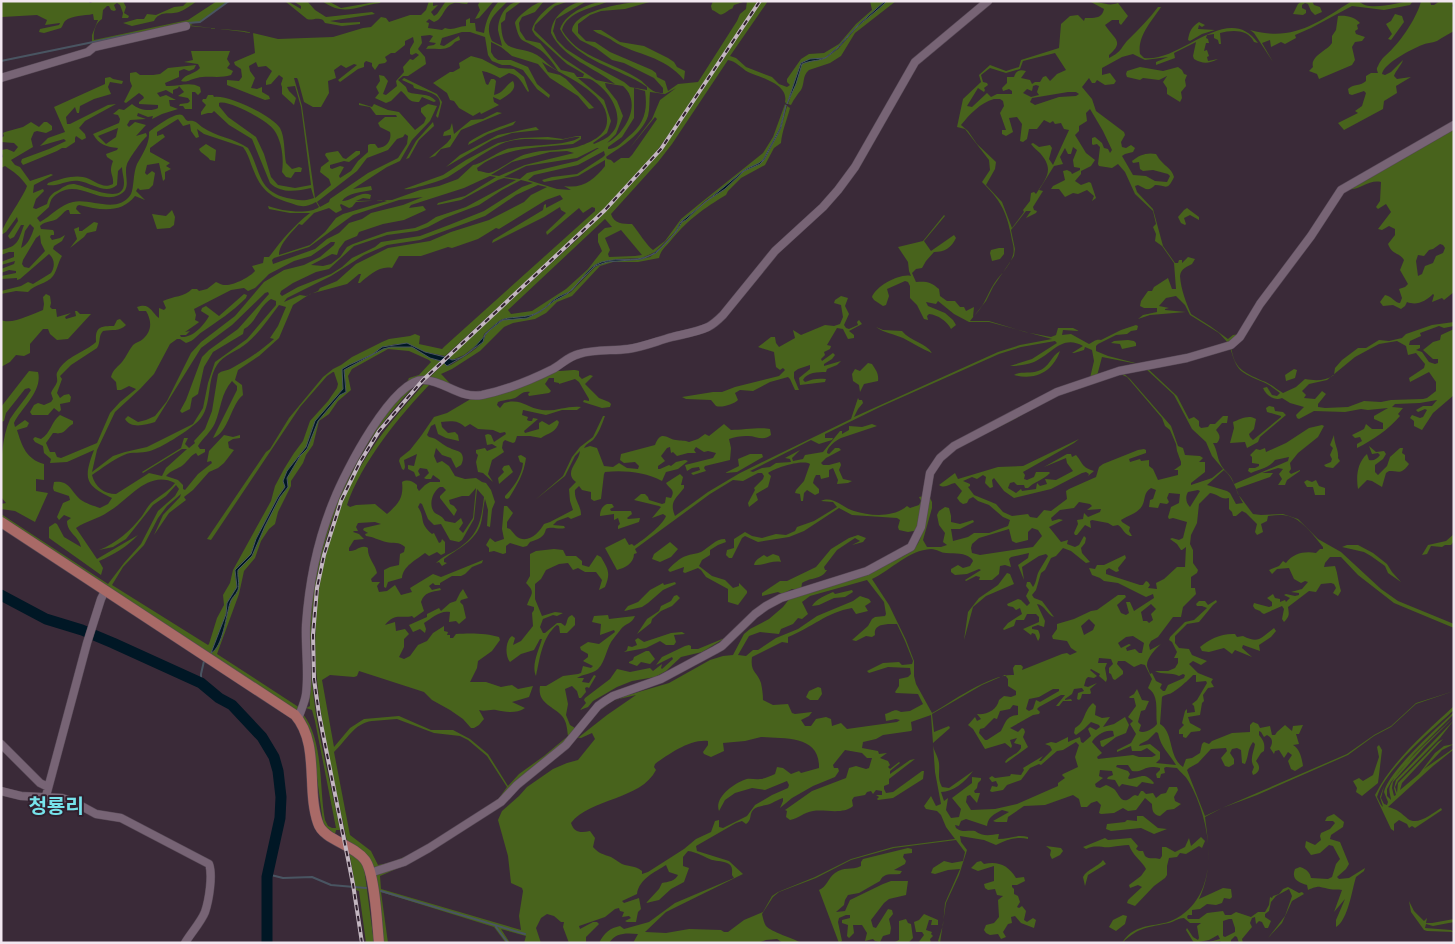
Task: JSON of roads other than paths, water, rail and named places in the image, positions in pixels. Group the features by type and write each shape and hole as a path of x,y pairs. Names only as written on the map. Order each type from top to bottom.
{"main road":[{"path":"1,522 260,691 298,719 307,738 315,814 319,828 325,834 359,854 366,861 370,873 379,943"}],"street":[{"path":"298,719 304,702 307,682 306,628 308,592 321,537 334,500 348,469 371,429 399,394 417,381 423,380 436,382 457,393 480,395 525,381 552,369 575,355 638,347 701,330 713,324 723,315 775,251 816,214 838,190 855,167 915,62 988,1"},
{"path":"1,78 88,52 94,47 186,26"},
{"path":"370,873 404,862 501,802 517,785 566,745 598,706 613,696 661,679 722,646 755,614 781,598 867,571 911,548 921,527 930,473 940,458 954,446 1057,392 1120,371 1187,358 1231,345 1242,333 1260,304 1311,236 1341,190 1454,125"},
{"path":"46,796 87,643 105,591"},
{"path":"1,744 40,783 48,787"},
{"path":"1,791 21,796 62,798 96,814 121,818 209,864 211,869 210,880 204,913 185,943"}],"water":[{"path":"887,1 857,27 832,54 825,58 857,26"},
{"path":"825,58 802,64 787,104 801,63 810,59"},
{"path":"786,105 781,128 764,160 760,164 744,171 725,189 708,200 743,171 763,160 780,128"},
{"path":"702,205 682,222 676,232 671,238 681,222"},
{"path":"663,246 656,253 642,259 607,262 595,266 577,284 595,265 609,260 644,258"},
{"path":"569,292 540,312 527,318 503,320 489,331 503,319 535,314"},
{"path":"485,336 483,342 466,354 472,349"},
{"path":"407,343 425,352 445,357 441,361 430,358 412,347 391,347 383,349 344,370 346,392 340,395 318,421 307,449 300,456 287,478 288,487 280,497 252,556 238,570 238,590 231,601 224,630 218,644 211,653 226,614 227,603 237,587 235,570 251,554 256,539 285,487 283,481 287,471 306,447 315,421 343,389 342,369 373,354 382,347"},
{"path":"466,355 447,366 444,363 448,358 452,360"}],"waterway":[{"path":"188,23 200,22 229,1"},
{"path":"1,61 137,33"},
{"path":"1,595 46,619 82,630 201,683 219,698 232,705 262,737 274,757 278,771 281,797 280,818 267,877 267,943"},
{"path":"201,683 204,661"},
{"path":"267,877 271,875 283,878 312,877 331,885 366,888"},
{"path":"381,891 525,934"},
{"path":"496,927 508,943"}],"railway":[{"path":"362,943 353,884 319,714 314,679 313,635 317,588 324,555 341,501 360,462 379,431 423,380 605,210 661,149 760,1"}],"district":[{"name":"청룡리","path":"56,806"}]}
